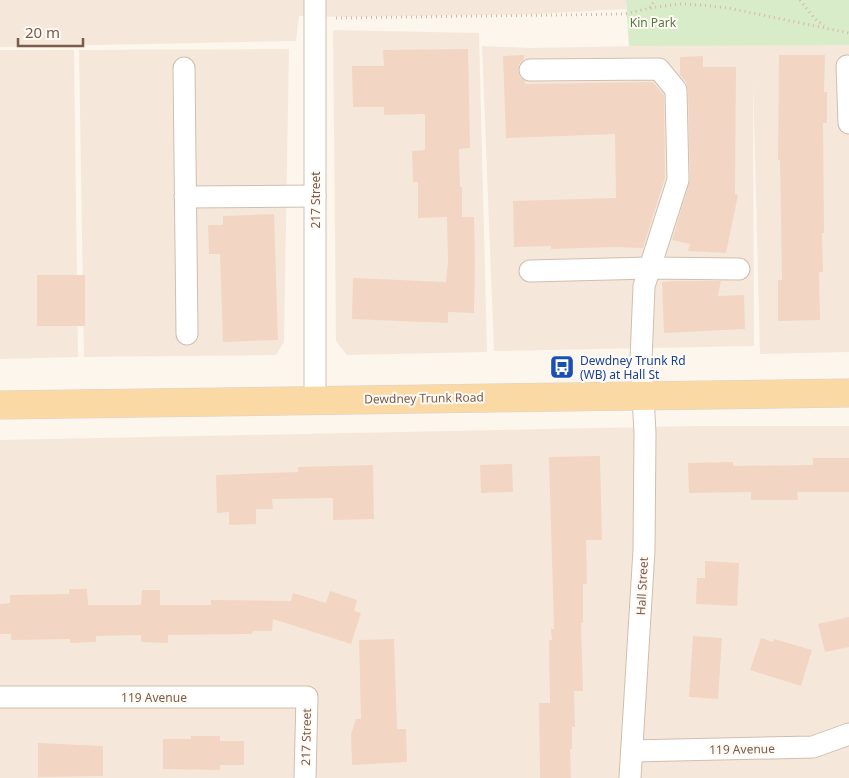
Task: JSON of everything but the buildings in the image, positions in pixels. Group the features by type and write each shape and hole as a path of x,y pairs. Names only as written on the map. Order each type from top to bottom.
{"main road":[{"name":"Dewdney Trunk Road","path":"0,405 849,393"}],"street":[{"name":"217 Street","path":"315,9 315,400"},
{"path":"847,66 849,123"},
{"path":"184,68 187,334"},
{"name":"Hall Street","path":"530,70 659,69 676,90 678,180 644,286 641,360 645,433 644,550 630,778"},
{"path":"185,196 315,196"},
{"path":"530,271 650,268 739,269"},
{"name":"119 Avenue","path":"0,697 307,697"},
{"name":"217 Street","path":"305,778 307,697"},
{"name":"119 Avenue","path":"632,751 813,747 849,734"}],"path":[{"path":"650,8 655,0"},
{"path":"800,0 814,18 826,27"},
{"path":"315,9 625,14 679,4 710,6 826,27 849,33"}],"shaded area":[{"path":"0,0 626,0 626,9 538,14 299,16 296,41 0,47"},
{"path":"333,30 479,33 487,352 347,355 336,341"},
{"path":"752,44 849,45 849,352 760,354 753,81 754,346 494,351 482,46 530,48"},
{"path":"289,49 284,342 276,355 84,357 79,50"},
{"path":"0,50 74,50 78,357 0,359"},
{"path":"695,426 849,426 849,778 0,778 0,440"}],"green space":[{"name":"Kin Park","path":"626,0 849,0 849,45 629,46"}],"place":[{"name":"Dewdney Trunk Rd (WB) at Hall St","path":"562,367"}]}
